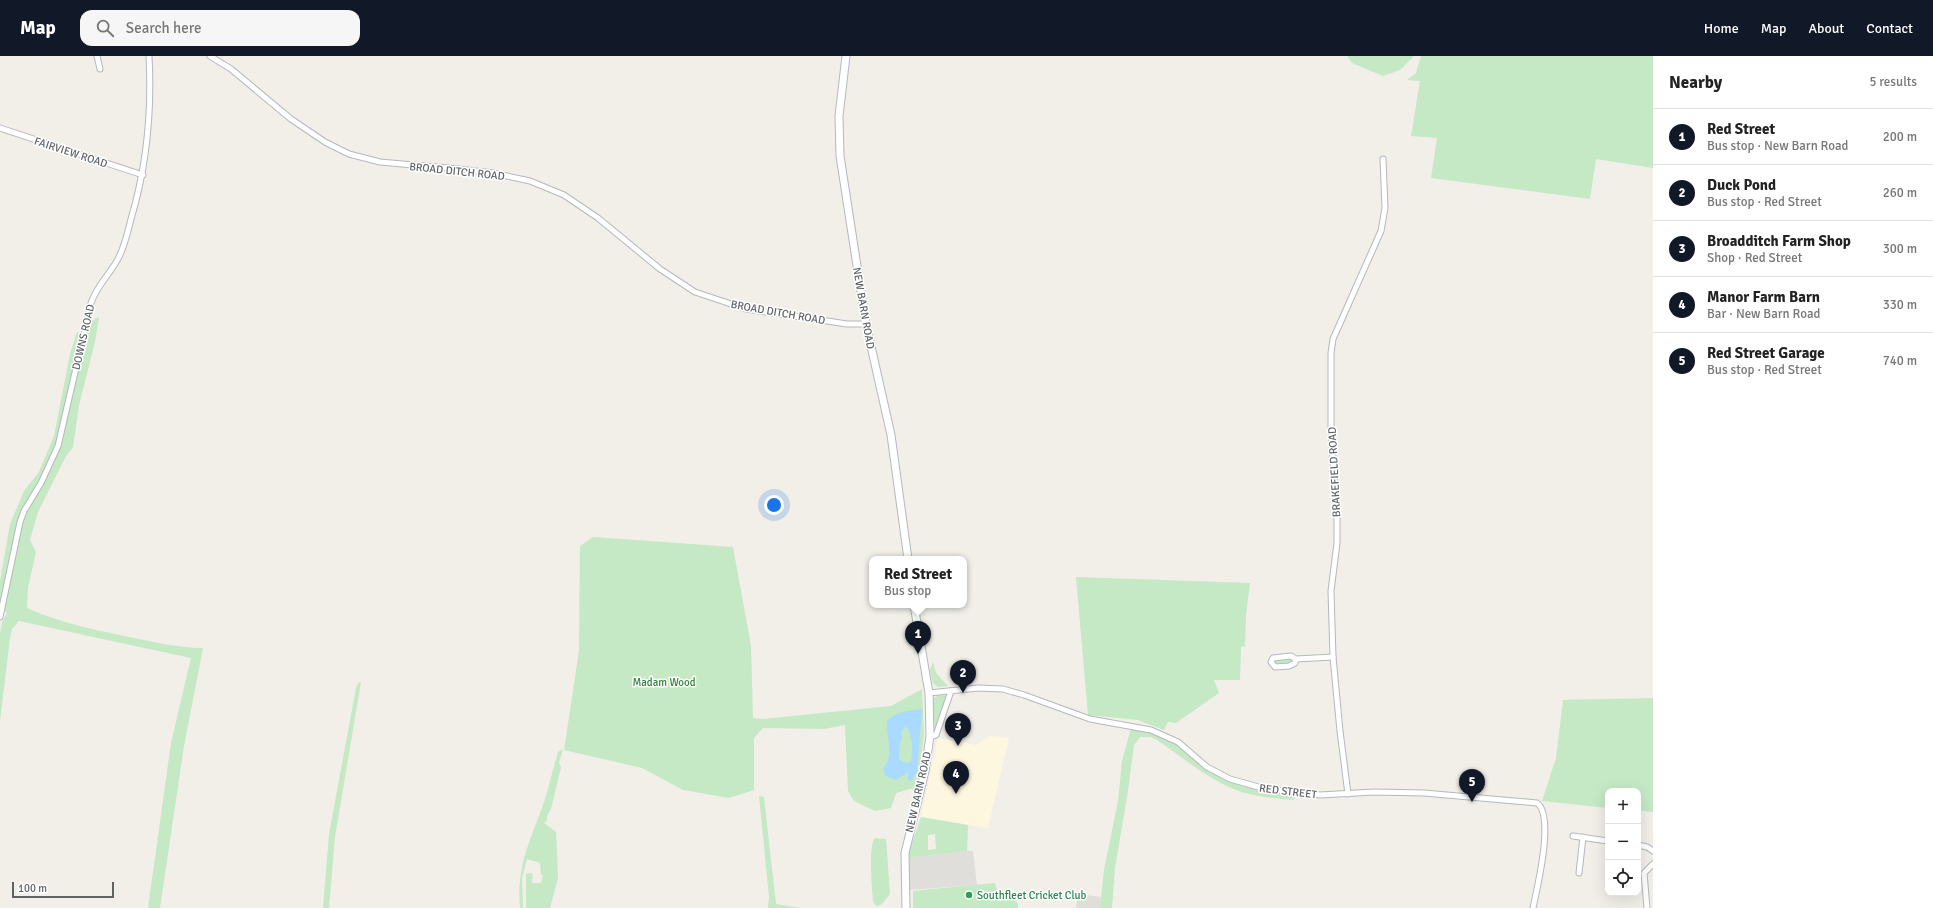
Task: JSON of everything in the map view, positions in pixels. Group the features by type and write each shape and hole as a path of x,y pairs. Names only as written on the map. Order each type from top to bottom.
{"street":[{"path":"97,56 100,69"},
{"name":"DOWNS ROAD","path":"0,617 20,522 24,511 44,477 58,446 91,303 96,290 119,257 134,210 142,175 149,113 148,56"},
{"name":"BROAD DITCH ROAD","path":"210,56 231,69 291,119 325,142 349,154 380,162 493,173 530,181 564,195 598,218 660,269 695,292 746,309 847,324 866,324"},
{"name":"NEW BARN ROAD","path":"846,56 839,116 840,156 866,324 891,435 908,556"},
{"name":"FAIRVIEW ROAD","path":"0,128 142,175"},
{"name":"BRAKEFIELD ROAD","path":"1348,794 1339,726 1333,657 1331,591 1337,543 1338,519 1331,429 1331,354 1333,339 1381,231 1385,208 1383,159"},
{"name":"NEW BARN ROAD","path":"906,908 905,853 925,771 930,737 929,693 915,608"},
{"path":"1296,659 1333,657"},
{"name":"RED STREET","path":"929,693 989,688 1010,690 1090,719 1151,730 1178,742 1208,767 1230,779 1259,788 1311,794 1391,792 1424,793 1538,804 1544,812 1545,826 1539,876 1533,908"},
{"path":"930,737 936,735 952,691"},
{"path":"1573,836 1605,841"},
{"path":"1579,873 1582,837"},
{"path":"1641,846 1647,847 1653,851"},
{"path":"1647,908 1644,873 1653,864"}],"shaded area":[{"path":"991,736 1009,738 988,828 921,817 938,738 975,745"},
{"path":"973,851 977,885 909,890 907,858"},
{"path":"1078,894 1101,897 1100,908 1076,908"}],"green space":[{"path":"1347,56 1414,56 1400,70 1383,76 1352,63"},
{"path":"1421,56 1653,56 1653,168 1596,159 1590,199 1431,178 1437,138 1411,136 1420,81 1407,80 1416,73"},
{"path":"99,317 95,342 79,405 73,447 65,458 38,512 30,540 36,552 28,588 27,608 75,625 99,631 163,644 203,648 184,746 160,908 148,908 171,743 191,658 19,621 12,629 10,638 0,721 0,634 2,622 7,613 3,610 19,534 25,515 55,457 63,436 88,323"},
{"path":"77,332 81,333 57,444 17,528 0,606 0,581 10,524 24,491 39,472 54,436 70,354"},
{"name":"Madam Wood","path":"593,537 733,547 751,646 753,718 763,719 891,706 922,689 924,735 917,787 896,793 891,808 875,811 854,801 848,791 845,725 824,729 763,728 754,738 754,790 729,798 683,790 642,768 564,750 579,651 580,546"},
{"path":"1076,577 1250,583 1246,615 1245,646 1241,647 1240,680 1214,680 1219,693 1176,723 1168,722 1164,730 1138,720 1088,715"},
{"path":"1293,658 1293,661 1290,663 1277,664 1274,662 1274,659"},
{"path":"933,662 936,673 948,686 938,687 933,683 930,670"},
{"path":"361,682 335,837 329,908 323,908 329,834 356,688 358,683"},
{"path":"938,695 948,696 935,732 933,702 934,698"},
{"path":"1653,698 1653,812 1641,810 1641,788 1605,788 1605,808 1542,801 1556,758 1563,700"},
{"path":"1131,728 1146,729 1175,742 1223,778 1237,784 1265,792 1296,795 1294,800 1268,798 1231,788 1198,769 1157,740 1151,737 1140,737 1134,745 1115,868 1112,908 1100,908 1104,870 1118,801 1122,761"},
{"path":"563,749 559,763 561,767 551,809 547,816 547,821 544,823 556,832 558,878 550,908 526,908 526,874 532,873 532,883 541,883 543,875 541,875 540,863 527,859 522,878 523,908 520,908 520,880 525,855 545,798 558,752"},
{"path":"759,796 764,797 776,904 801,908 768,908 769,897"},
{"path":"921,817 968,825 967,851 907,858","holes":["935,834 936,849 928,850 928,835"]},
{"path":"875,838 886,839 890,894 881,905 876,906 873,901 871,868 872,849"},
{"name":"Southfleet Cricket Club","path":"995,883 997,891 1011,894 1018,904 1018,908 913,908 913,891"}],"water":[{"path":"922,709 917,772 911,781 908,780 908,772 896,780 886,776 883,769 889,758 887,721 899,713","holes":["906,726 912,743 912,757 911,762 905,763 899,759 900,743 902,739 901,732"]}],"place":[{"name":"Red Street","path":"918,654"},
{"name":"Duck Pond","path":"963,693"},
{"name":"Broadditch Farm Shop","path":"958,746"},
{"name":"Manor Farm Barn","path":"956,794"},
{"name":"Red Street Garage","path":"1472,802"},
{"name":"Southfleet Cricket Club","path":"969,895"}]}
